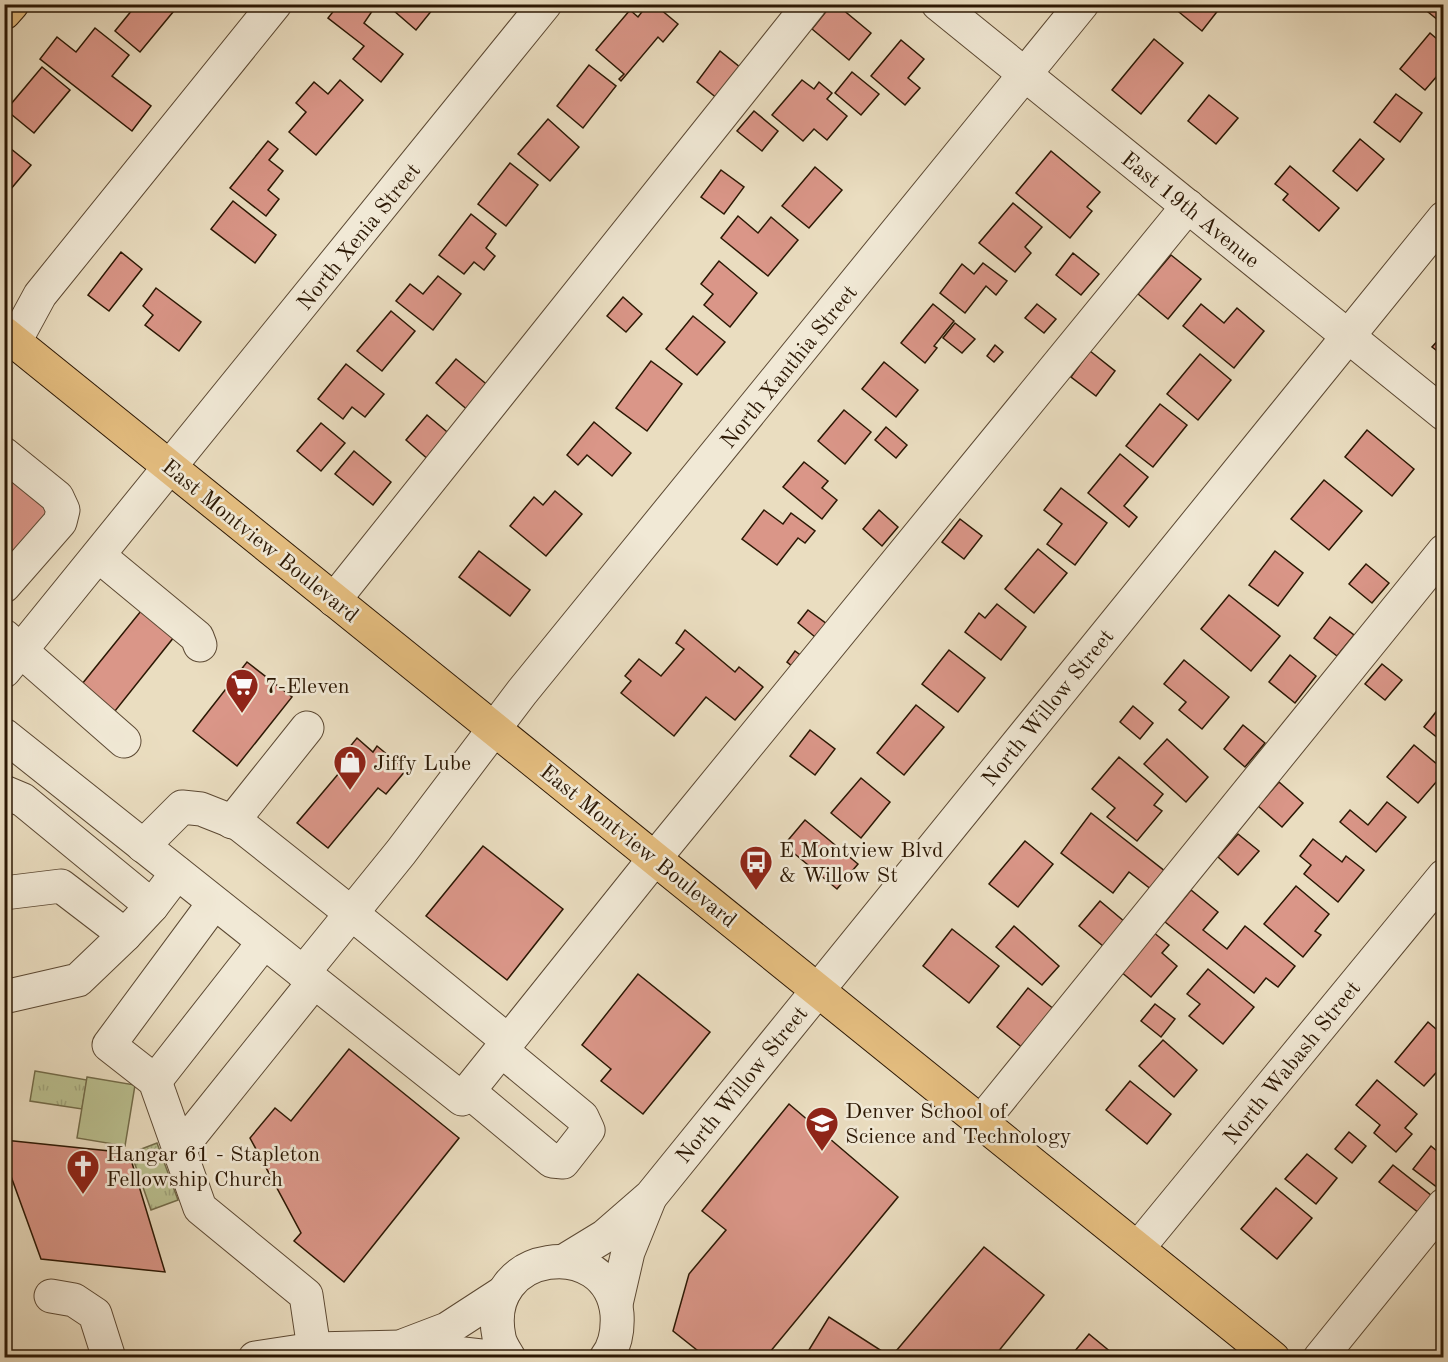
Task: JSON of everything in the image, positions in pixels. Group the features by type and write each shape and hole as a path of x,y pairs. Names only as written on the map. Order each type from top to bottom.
{"main road":[{"path":"4,14 12,4"},
{"name":"East Montview Boulevard","path":"8,337 1273,1358"}],"street":[{"path":"8,337 275,4"},
{"name":"North Xenia Street","path":"10,652 99,556 545,4"},
{"path":"334,600 810,4"},
{"name":"East 19th Avenue","path":"938,4 1443,414"},
{"name":"North Xanthia Street","path":"179,1150 308,977 351,913 494,729 1082,4"},
{"path":"4,735 462,1100 655,858 1188,206"},
{"name":"North Willow Street","path":"564,1261 605,1236 651,1196 1443,218"},
{"path":"4,454 57,497 63,510 60,522 4,586"},
{"path":"981,1122 1443,551"},
{"path":"99,556 197,637 200,645"},
{"path":"10,652 124,741"},
{"path":"232,822 307,728"},
{"path":"4,792 22,800 152,906"},
{"path":"142,846 182,807 201,809 239,824 351,913 504,1046 582,1118 588,1130 563,1162 552,1161 468,1091"},
{"path":"4,997 78,980 152,906 177,873"},
{"name":"North Wabash Street","path":"1138,1248 1443,876"},
{"path":"4,893 60,886 125,935"},
{"path":"214,903 109,1045 155,1081 200,1208 306,1295 314,1348"},
{"path":"155,1081 264,942"},
{"name":"North Willow Street","path":"606,1358 611,1351 618,1328 616,1304 628,1252 651,1196"},
{"path":"1320,1358 1443,1205"},
{"path":"400,1347 447,1329 504,1292 519,1274 540,1263 564,1261 586,1268 605,1283 616,1304"},
{"path":"504,1292 497,1315 499,1339 508,1358"},
{"path":"51,1296 74,1300 95,1314 109,1358"},
{"path":"255,1358 314,1348 400,1347 499,1358"}],"green space":[{"path":"35,1071 87,1080 82,1109 30,1101"},
{"path":"87,1077 135,1085 125,1146 77,1138"},
{"path":"157,1143 178,1200 151,1210 131,1153"}],"building":[{"path":"137,4 164,4 173,12 140,52 115,31"},
{"path":"339,4 366,4 373,10 364,23 403,54 381,82 353,59 364,46 328,18"},
{"path":"386,4 437,4 416,30"},
{"path":"648,4 654,4 678,24 663,42 658,37 621,81 619,79 624,74 596,50 630,10 638,17"},
{"path":"832,4 836,4 871,33 849,60 812,29"},
{"path":"1177,4 1223,4 1202,31 1174,8"},
{"path":"1435,4 1444,4 1444,25 1428,12"},
{"path":"95,28 129,55 112,76 151,106 132,131 40,59 57,37 76,52"},
{"path":"1430,33 1444,45 1444,68 1425,90 1400,69"},
{"path":"1154,39 1183,63 1141,114 1112,90"},
{"path":"901,40 924,59 908,78 920,88 905,105 871,76"},
{"path":"720,51 741,68 718,99 697,82"},
{"path":"589,65 616,86 583,128 557,106"},
{"path":"42,67 70,90 34,133 6,110"},
{"path":"852,72 879,94 861,115 835,93"},
{"path":"340,80 363,100 316,155 289,132 306,112 296,103 314,82 328,94"},
{"path":"802,80 814,89 819,82 832,93 827,99 847,116 827,140 814,129 803,141 772,115"},
{"path":"1396,94 1422,113 1400,142 1374,122"},
{"path":"1209,95 1238,118 1216,144 1188,121"},
{"path":"754,111 778,131 762,151 737,131"},
{"path":"548,119 579,147 550,181 518,154"},
{"path":"1360,139 1384,159 1357,191 1333,171"},
{"path":"268,141 278,149 269,160 283,171 268,190 279,199 266,216 230,188"},
{"path":"4,145 31,165 5,196"},
{"path":"1051,151 1100,192 1087,207 1092,211 1070,238 1016,193"},
{"path":"510,163 538,185 506,226 478,204"},
{"path":"1290,166 1339,208 1319,231 1283,200 1288,194 1275,184"},
{"path":"815,167 842,190 809,228 782,206"},
{"path":"721,170 744,187 724,214 701,197"},
{"path":"233,201 276,235 255,263 211,229"},
{"path":"1013,203 1042,227 1025,247 1031,253 1015,272 979,243"},
{"path":"471,214 496,234 486,248 495,256 484,270 474,262 464,274 439,255"},
{"path":"738,216 758,233 771,217 798,240 768,276 721,238"},
{"path":"121,252 142,269 109,311 88,295"},
{"path":"1073,253 1099,274 1081,295 1056,275"},
{"path":"1171,255 1201,279 1168,319 1138,294"},
{"path":"719,261 757,293 730,327 704,305 713,294 701,284"},
{"path":"983,263 1007,281 996,295 986,286 965,313 940,293 962,264 974,274"},
{"path":"438,276 461,294 433,330 396,301 410,284 423,294"},
{"path":"156,288 201,322 179,351 145,325 153,315 143,306"},
{"path":"623,297 642,314 626,332 607,316"},
{"path":"933,304 954,321 934,346 937,348 925,363 901,343"},
{"path":"1037,304 1056,319 1044,333 1025,318"},
{"path":"1201,304 1224,323 1237,308 1264,331 1234,368 1183,326"},
{"path":"391,311 415,331 382,371 357,351"},
{"path":"693,316 725,342 697,375 666,349"},
{"path":"955,323 975,339 962,353 943,338"},
{"path":"1444,334 1444,356 1432,347"},
{"path":"995,345 1003,352 994,362 987,356"},
{"path":"1090,351 1115,371 1096,396 1071,377"},
{"path":"1200,354 1231,380 1198,420 1167,394"},
{"path":"456,359 490,387 470,412 436,383"},
{"path":"651,361 682,384 647,431 616,408"},
{"path":"884,362 918,390 896,417 862,389"},
{"path":"346,364 384,394 365,417 352,407 343,419 318,399"},
{"path":"1160,404 1187,425 1153,467 1126,446"},
{"path":"844,410 871,432 845,464 818,441"},
{"path":"427,415 452,436 430,461 406,440"},
{"path":"594,422 631,453 612,476 587,455 578,465 567,455"},
{"path":"321,423 345,443 321,471 297,451"},
{"path":"886,427 907,445 896,458 875,440"},
{"path":"1367,430 1414,469 1392,496 1345,457"},
{"path":"354,451 391,482 373,505 335,474"},
{"path":"1120,454 1148,477 1124,506 1137,517 1129,527 1088,493"},
{"path":"804,462 828,481 822,488 837,500 822,519 783,487"},
{"path":"4,472 52,509 4,569"},
{"path":"1324,480 1362,511 1329,550 1291,519"},
{"path":"1061,488 1107,523 1075,565 1047,544 1062,524 1044,510"},
{"path":"555,491 582,514 546,556 510,526 534,497 543,505"},
{"path":"764,510 783,524 791,513 815,531 805,543 798,538 777,565 742,539"},
{"path":"879,510 898,527 882,546 863,529"},
{"path":"960,519 982,536 964,559 942,542"},
{"path":"1038,549 1067,573 1034,613 1005,589"},
{"path":"479,551 530,590 510,616 459,577"},
{"path":"1275,551 1303,573 1278,606 1249,585"},
{"path":"1366,564 1389,583 1372,603 1349,584"},
{"path":"1229,595 1280,636 1251,671 1201,629"},
{"path":"997,604 1026,627 1001,660 965,632 979,613 985,618"},
{"path":"145,606 178,632 111,716 78,689"},
{"path":"808,610 831,627 820,641 798,623"},
{"path":"1330,617 1354,635 1337,656 1314,638"},
{"path":"685,630 735,672 739,667 763,687 735,720 706,697 674,736 621,693 631,681 625,676 639,659 661,676 684,649 676,643"},
{"path":"949,650 985,678 958,712 922,684"},
{"path":"795,651 807,660 798,671 787,662"},
{"path":"1290,655 1316,676 1295,703 1269,682"},
{"path":"1184,660 1229,697 1202,729 1179,710 1186,702 1164,684"},
{"name":"7-Eleven","path":"247,662 292,697 237,766 193,731"},
{"path":"1382,664 1402,680 1385,700 1365,684"},
{"path":"1444,702 1444,743 1424,727"},
{"path":"916,705 944,727 904,775 877,753"},
{"path":"1133,706 1153,723 1140,739 1120,722"},
{"path":"1243,725 1265,743 1245,767 1224,749"},
{"path":"810,730 835,749 815,775 790,756"},
{"name":"Jiffy Lube","path":"357,738 373,752 377,746 406,770 386,794 378,788 328,848 297,823 350,760 343,755"},
{"path":"1167,739 1208,777 1186,802 1144,764"},
{"path":"1414,745 1444,770 1444,773 1418,803 1387,777"},
{"path":"1119,757 1163,794 1154,805 1162,811 1137,841 1107,817 1115,808 1092,789"},
{"path":"861,778 890,802 861,838 831,813"},
{"path":"1279,782 1303,803 1282,827 1258,806"},
{"path":"1387,802 1406,817 1376,852 1340,822 1350,810 1368,825"},
{"path":"1091,813 1166,872 1152,890 1129,872 1113,893 1061,853"},
{"path":"805,820 858,864 837,889 784,845"},
{"path":"1238,834 1259,851 1238,875 1218,857"},
{"path":"1313,839 1342,862 1346,856 1364,870 1338,902 1304,874 1311,865 1300,856"},
{"path":"1025,841 1053,864 1018,907 989,884"},
{"path":"483,846 563,909 507,980 426,916"},
{"path":"1296,886 1329,914 1315,931 1321,935 1303,957 1264,924"},
{"path":"1191,890 1218,912 1203,930 1227,949 1245,926 1295,966 1278,987 1266,978 1254,993 1165,922"},
{"path":"1100,901 1125,922 1103,946 1079,926"},
{"path":"1014,926 1059,966 1042,985 996,947"},
{"path":"952,929 999,966 969,1003 923,966"},
{"path":"1153,932 1169,945 1162,953 1177,966 1151,997 1120,971"},
{"path":"1208,969 1254,1007 1223,1044 1189,1016 1200,1004 1187,994"},
{"path":"638,974 710,1032 643,1114 601,1081 611,1069 582,1045"},
{"path":"1028,988 1055,1010 1024,1049 997,1027"},
{"path":"1155,1004 1175,1019 1161,1037 1141,1021"},
{"path":"1428,1022 1444,1036 1444,1049 1437,1057 1444,1064 1424,1086 1395,1062"},
{"path":"1163,1040 1197,1070 1174,1097 1139,1066"},
{"path":"349,1049 459,1138 344,1282 294,1241 301,1233 250,1138 275,1108 291,1121"},
{"path":"1377,1080 1417,1114 1405,1128 1412,1134 1396,1152 1374,1133 1380,1125 1356,1105"},
{"path":"1130,1081 1171,1114 1147,1144 1106,1110"},
{"path":"789,1104 898,1197 765,1358 707,1358 673,1331 689,1274 726,1230 702,1211"},
{"path":"1349,1132 1366,1146 1352,1163 1335,1149"},
{"path":"4,1140 129,1153 165,1272 41,1259 4,1157"},
{"path":"1431,1146 1444,1157 1444,1181 1438,1188 1413,1169"},
{"path":"1307,1154 1337,1178 1316,1204 1285,1179"},
{"path":"1393,1165 1432,1196 1419,1213 1379,1182"},
{"path":"1276,1188 1312,1218 1277,1259 1241,1229"},
{"path":"984,1247 1044,1295 993,1358 804,1358 829,1317 891,1357"},
{"path":"1089,1334 1118,1358 1069,1358"}],"place":[{"name":"7-Eleven","path":"242,714"},
{"name":"Jiffy Lube","path":"350,791"},
{"name":"E Montview Blvd & Willow St","path":"756,891"},
{"name":"Denver School of Science and Technology","path":"822,1152"},
{"name":"Hangar 61 - Stapleton Fellowship Church","path":"83,1195"}]}
